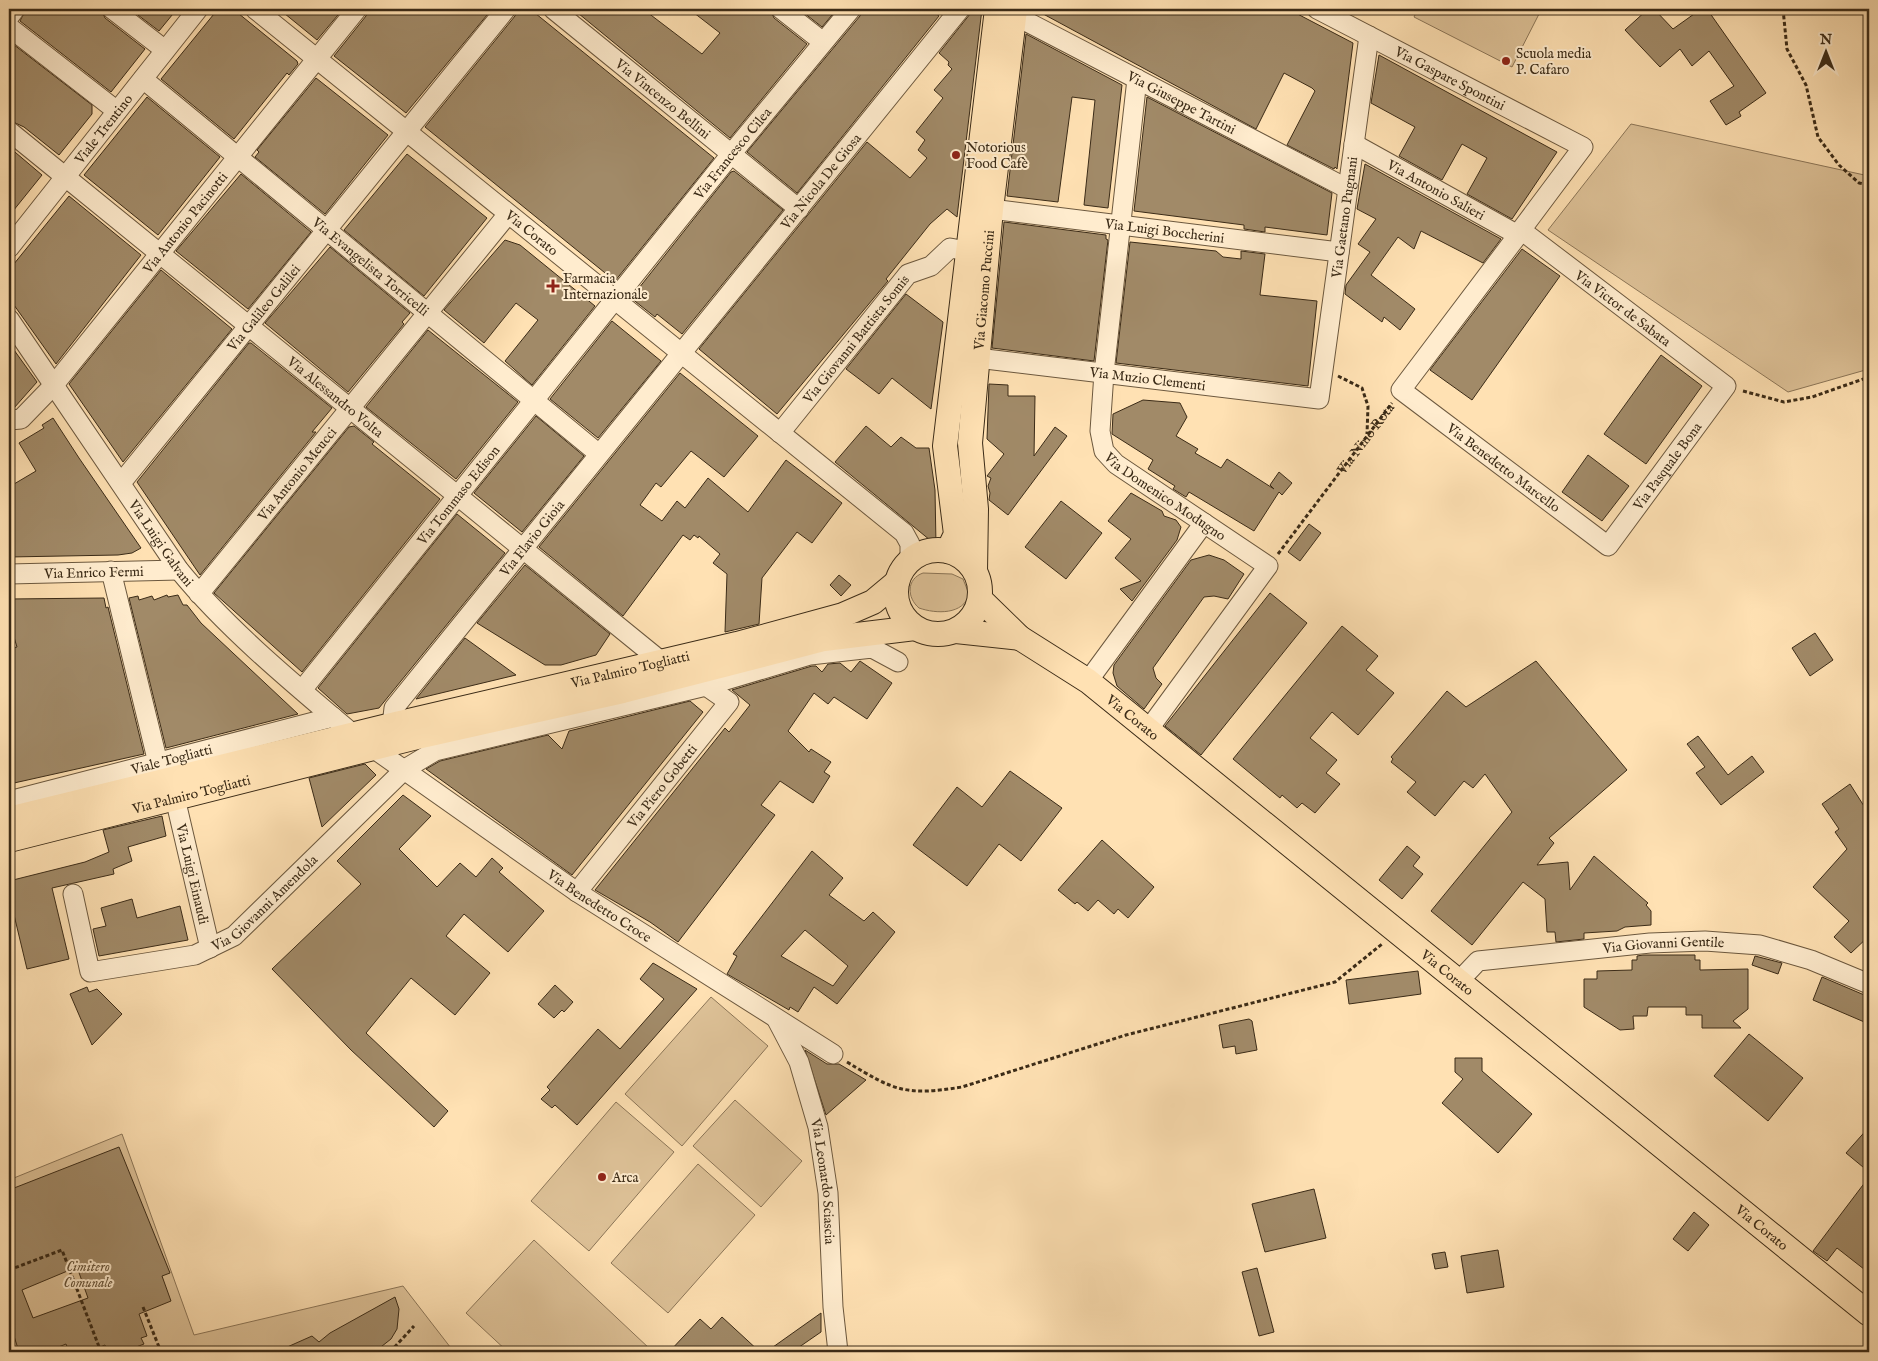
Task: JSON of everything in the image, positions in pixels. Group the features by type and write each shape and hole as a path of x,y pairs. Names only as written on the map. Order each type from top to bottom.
{"main road":[{"name":"Via Giacomo Puccini","path":"975,572 976,509 970,443 1009,11"},
{"name":"Via Giacomo Puccini","path":"948,551 956,534 944,446 968,251 1009,11"},
{"path":"915,628 899,608 896,595 897,582 902,570 910,561 930,551 948,551 959,555 975,572 980,585 980,599 976,612 967,623 956,631"},
{"name":"Via Palmiro Togliatti","path":"9,804 353,734 662,662 844,615 873,602 897,582"},
{"name":"Via Corato","path":"980,599 1020,638 1088,681 1869,1314"},
{"name":"Via Corato","path":"915,628 928,633 942,634 956,631 1020,638"},
{"name":"Via Palmiro Togliatti","path":"9,840 373,748 623,691 824,639 915,628"},
{"path":"353,734 373,748"}],"street":[{"path":"9,17 15,9"},
{"path":"112,9 165,50"},
{"name":"Viale Trentino","path":"9,248 198,9"},
{"name":"Via Corato","path":"254,9 904,534 910,544 910,561"},
{"name":"Via Antonio Pacinotti","path":"9,420 21,419 53,386 356,9"},
{"name":"Via Galileo Galilei","path":"121,483 506,9"},
{"name":"Via Vincenzo Bellini","path":"553,9 799,209"},
{"path":"782,9 823,42"},
{"name":"Via Francesco Cilea","path":"615,300 732,153 851,9"},
{"name":"Via Nicola De Giosa","path":"682,355 960,9"},
{"name":"Via Gaspare Spontini","path":"1316,9 1583,147"},
{"name":"Via Giuseppe Tartini","path":"1009,11 1348,189"},
{"path":"9,27 117,111"},
{"name":"Via Gaetano Pugnani","path":"1319,399 1369,36"},
{"name":"Via Evangelista Torricelli","path":"143,79 599,454"},
{"name":"Via Domenico Modugno","path":"1137,79 1104,374 1100,431 1104,451 1116,464 1268,566"},
{"name":"Via Alessandro Volta","path":"9,131 662,662"},
{"name":"Via Antonio Salieri","path":"1354,144 1519,232"},
{"name":"Via Nino Rota","path":"1401,390 1583,147"},
{"name":"Via Luigi Boccherini","path":"991,209 1339,252"},
{"name":"Via Antonio Meucci","path":"199,594 508,214"},
{"name":"Via Victor de Sabata","path":"1519,232 1726,386"},
{"name":"Via Giovanni Battista Somis","path":"780,433 908,274 931,266 950,248 968,251"},
{"name":"Via Tommaso Edison","path":"302,690 615,300"},
{"name":"Via Luigi Galvani","path":"9,319 179,570 199,594 302,690 353,734"},
{"name":"Via Flavio Gioia","path":"392,725 394,708 522,548 682,355"},
{"name":"Via Muzio Clementi","path":"977,358 1319,399"},
{"name":"Via Pasquale Bona","path":"1608,546 1726,386"},
{"name":"Via Benedetto Marcello","path":"1401,390 1608,546"},
{"path":"1088,681 1204,523"},
{"path":"1148,730 1268,566"},
{"name":"Via Enrico Fermi","path":"9,574 179,570"},
{"path":"111,572 158,763"},
{"name":"Via Giovanni Amendola","path":"73,894 90,972 195,955 234,936 405,769 435,751 706,686 810,655 872,648 898,662"},
{"name":"Via Piero Gobetti","path":"577,892 730,702 706,686"},
{"name":"Viale Togliatti","path":"9,804 333,717"},
{"name":"Via Benedetto Croce","path":"373,748 577,892 833,1054"},
{"name":"Via Luigi Einaudi","path":"175,798 210,948"},
{"name":"Via Giovanni Gentile","path":"1459,982 1478,961 1650,943 1705,941 1760,945 1811,960 1869,984"},
{"name":"Via Leonardo Sciascia","path":"776,1019 799,1062 818,1127 828,1192 832,1307 838,1352"}],"path":[{"path":"1783,9 1787,49 1806,85 1818,137 1839,166 1859,183 1869,185"},
{"path":"1323,372 1343,377 1362,388 1368,406 1367,436"},
{"path":"1726,386 1784,402 1812,397 1869,377"},
{"name":"Via Nino Rota","path":"1268,566 1401,390"},
{"path":"833,1054 886,1085 905,1091 933,1092 962,1087 1126,1035 1335,982 1397,932"},
{"path":"9,1270 62,1250 101,1352"},
{"path":"143,1307 161,1352"},
{"path":"390,1352 414,1326"}],"green space":[{"path":"1418,9 1530,9 1539,14 1512,67 1414,17"},
{"path":"1631,124 1869,176 1869,369 1788,392 1548,230"},
{"path":"923,573 952,574 963,579 969,594 966,601 961,606 948,611 941,612 919,608 912,599 910,589 917,576"},
{"path":"711,997 768,1046 682,1146 625,1094"},
{"path":"735,1100 802,1161 761,1207 693,1146"},
{"name":"Arca","path":"616,1102 674,1152 589,1251 531,1201"},
{"name":"Cimitero Comunale","path":"122,1134 194,1335 403,1286 454,1352 9,1352 9,1180"},
{"path":"698,1164 755,1215 668,1313 611,1263"},
{"path":"534,1240 650,1349 646,1352 508,1352 466,1313"}],"building":[{"path":"26,9 101,9 105,18 145,49 111,92 20,21"},
{"path":"130,9 177,9 159,31"},
{"path":"218,9 233,9 297,61 298,64 289,75 287,73 234,139 161,79"},
{"path":"279,9 343,9 317,40"},
{"path":"368,9 492,9 406,113 334,56 366,16"},
{"path":"517,9 530,9 714,158 615,281 425,127 515,16"},
{"path":"573,9 643,9 702,54 720,33 689,9 770,9 774,18 807,44 730,138"},
{"path":"799,9 837,9 822,27"},
{"path":"862,9 930,9 939,16 797,193 747,152 860,16"},
{"path":"974,9 982,9 957,217 947,209 930,224 886,279 888,281 777,414 699,349 867,142 910,178 927,158 918,150 925,140 916,132 943,98 934,90 952,69 948,65 949,62 939,53"},
{"path":"1034,9 1159,9 1168,13 1171,9 1288,9 1353,43 1337,169 1287,145 1315,91 1284,73 1256,129"},
{"path":"1648,9 1654,9 1673,29 1701,9 1707,9 1766,93 1739,112 1741,116 1726,125 1710,101 1734,86 1709,51 1692,66 1680,49 1660,67 1625,30"},
{"path":"1026,34 1122,85 1108,208 1084,205 1095,100 1072,97 1058,202 1007,196"},
{"path":"9,41 92,105 92,114 59,155 24,127 9,120"},
{"path":"1379,55 1557,152 1512,219 1467,194 1487,158 1462,144 1442,180 1399,156 1415,127 1371,103"},
{"path":"316,78 388,135 325,214 255,157 259,152 257,150"},
{"path":"147,97 220,157 158,235 84,175"},
{"path":"1147,97 1332,193 1327,235 1265,227 1265,232 1244,229 1244,225 1134,211"},
{"path":"9,147 42,175 9,216"},
{"path":"407,154 487,218 424,296 344,230"},
{"path":"1365,164 1501,239 1483,263 1421,231 1414,249 1398,237 1371,275 1415,309 1400,330 1384,317 1382,322 1345,294 1346,285 1370,252 1358,244 1376,219 1357,209"},
{"path":"734,171 783,210 682,334 657,314 655,317 631,298 731,172"},
{"path":"241,174 311,232 248,309 176,251"},
{"path":"69,196 141,255 56,364 9,298 9,270"},
{"path":"1004,222 1106,235 1108,240 1094,361 992,348"},
{"path":"505,240 520,245 595,306 532,385 505,361 538,320 516,303 484,343 444,310"},
{"path":"1130,242 1216,251 1223,257 1241,259 1241,251 1265,254 1260,295 1317,301 1308,386 1116,363"},
{"path":"330,247 410,313 402,322 404,324 348,392 265,323"},
{"path":"1522,249 1560,276 1472,400 1430,370"},
{"path":"161,270 232,329 123,462 69,384"},
{"path":"906,294 943,322 931,409 892,378 879,394 846,369"},
{"path":"612,321 661,361 598,438 550,399"},
{"path":"428,330 518,402 456,479 366,407"},
{"path":"9,343 37,382 14,408 9,409"},
{"path":"249,343 332,408 312,432 316,432 200,575 137,482"},
{"path":"1661,355 1702,386 1646,464 1604,434"},
{"path":"680,373 758,436 724,477 691,451 661,487 656,483 640,505 662,521 677,501 685,508 708,478 748,512 786,460 842,503 812,543 797,532 762,578 759,624 725,632 727,574 713,563 720,554 699,536 698,538 694,535 690,540 683,535 623,616 539,547"},
{"path":"989,384 1008,385 1008,396 1035,396 1034,456 1055,427 1067,436 1008,515 989,500 988,486 991,478 987,476 1004,454 987,439"},
{"path":"1143,400 1180,403 1187,417 1176,436 1198,449 1195,453 1221,468 1227,459 1274,489 1270,485 1279,472 1292,483 1282,495 1279,492 1254,531 1189,492 1186,497 1173,489 1175,486 1148,469 1153,460 1112,434 1113,414"},
{"path":"536,416 584,456 522,532 474,493"},
{"path":"53,418 141,548 132,553 118,555 9,557 9,487 36,471 19,443 44,428 42,425"},
{"path":"354,426 374,442 372,444 440,499 302,672 214,593 349,427"},
{"path":"866,426 891,447 901,437 916,448 929,448 935,490 936,545 835,462"},
{"path":"1588,455 1629,486 1602,521 1562,492"},
{"path":"1131,493 1162,511 1164,516 1176,520 1181,527 1177,540 1132,601 1120,589 1141,581 1115,558 1131,539 1108,521"},
{"path":"1061,501 1102,533 1066,579 1025,547"},
{"path":"457,514 505,553 379,708 347,714 318,688"},
{"path":"1309,524 1321,533 1300,561 1288,552"},
{"path":"1209,555 1224,560 1244,574 1228,599 1214,596 1204,597 1153,668 1156,678 1162,684 1144,709 1117,686 1113,673 1114,665 1191,560"},
{"path":"525,565 610,634 596,655 561,665 545,665 477,623"},
{"path":"839,575 851,585 841,596 830,585"},
{"path":"1270,593 1307,623 1201,755 1165,726"},
{"path":"167,595 168,597 178,595 183,605 187,605 201,623 298,714 166,748 129,598 138,596 139,600 152,596 154,600"},
{"path":"104,598 106,608 108,607 144,754 14,783 9,762 9,649 17,647 9,621 9,599"},
{"path":"1342,626 1378,656 1366,670 1394,693 1358,735 1332,712 1310,738 1337,760 1326,773 1340,784 1315,813 1302,803 1297,808 1282,795 1280,798 1233,759"},
{"path":"1815,633 1833,660 1810,676 1792,648"},
{"path":"465,638 516,675 416,699"},
{"path":"860,661 892,683 867,719 834,697 828,704 814,693 788,731 809,752 811,749 831,762 824,772 830,776 813,803 780,781 761,805 775,815 678,942 650,922 595,890 725,728 729,732 750,705 732,690 812,666 816,666 822,672 828,664 840,663 851,672"},
{"path":"1536,661 1627,770 1549,838 1554,843 1537,865 1568,862 1570,890 1594,856 1648,903 1646,905 1651,911 1651,925 1625,927 1617,931 1584,933 1584,939 1556,942 1555,932 1547,932 1545,899 1523,882 1472,945 1431,911 1512,812 1485,774 1473,788 1464,781 1435,816 1407,792 1416,782 1391,762 1393,759 1391,757 1447,691 1466,707"},
{"path":"690,701 703,712 572,875 426,769 440,761 548,735 562,749 569,731"},
{"path":"1698,736 1728,775 1752,756 1764,772 1721,805 1696,773 1705,767 1687,744"},
{"path":"365,764 376,775 322,827 309,778"},
{"path":"1010,771 1062,808 1021,861 999,844 967,886 913,845 957,787 982,807"},
{"path":"1850,784 1869,814 1869,936 1851,953 1834,937 1849,921 1813,887 1847,849 1835,832 1839,829 1822,804"},
{"path":"403,795 431,816 399,849 437,887 460,863 476,877 492,858 503,868 499,872 544,911 508,952 464,914 446,936 490,973 455,1015 411,978 366,1033 448,1111 434,1127 351,1050 272,969 361,884 337,861"},
{"path":"162,816 166,836 128,847 132,861 113,869 114,874 52,888 69,959 27,969 9,894 9,881 85,862 109,852 103,830"},
{"path":"1102,840 1154,887 1128,918 1118,909 1114,914 1098,900 1088,911 1077,902 1075,904 1058,890"},
{"path":"1407,846 1420,857 1413,866 1423,874 1402,899 1379,880"},
{"path":"812,851 843,878 829,895 864,921 873,912 895,932 837,1004 814,987 798,1012 790,1007 789,1010 727,974 737,956 733,954","holes":["805,930 848,966 833,986 781,956"]},
{"path":"132,899 137,918 180,906 188,940 99,956 93,929 106,926 101,908"},
{"path":"1695,955 1695,960 1700,960 1700,970 1748,969 1748,1009 1733,1021 1741,1028 1702,1028 1702,1015 1686,1015 1686,1007 1648,1007 1647,1016 1633,1016 1634,1029 1620,1030 1584,1007 1584,979 1597,979 1597,971 1632,970 1632,960 1637,960 1637,956"},
{"path":"1755,956 1782,963 1778,974 1752,965"},
{"path":"653,963 697,989 577,1125 555,1105 552,1108 541,1099 550,1090 547,1087 598,1029 620,1049 664,999 640,979"},
{"path":"1418,971 1421,994 1349,1004 1346,980"},
{"path":"1822,977 1869,997 1869,1024 1813,1000"},
{"path":"555,985 573,1002 564,1012 562,1010 554,1018 538,1004"},
{"path":"87,987 89,992 97,989 122,1014 92,1045 70,994"},
{"path":"1249,1019 1252,1021 1257,1050 1236,1054 1235,1046 1223,1048 1219,1025"},
{"path":"1749,1034 1803,1078 1768,1121 1714,1076"},
{"path":"805,1050 827,1064 839,1064 866,1080 826,1115"},
{"path":"1455,1058 1482,1058 1482,1071 1532,1114 1498,1153 1442,1103 1463,1079 1455,1072"},
{"path":"1869,1127 1869,1172 1846,1153"},
{"path":"119,1147 170,1273 162,1276 171,1301 139,1314 147,1336 141,1338 144,1344 123,1352 108,1352 105,1345 88,1352 69,1352 66,1344 46,1352 19,1352 9,1320 9,1190","holes":["77,1267 88,1298 33,1318 22,1290"]},
{"path":"1869,1177 1869,1273 1837,1248 1827,1261 1813,1251"},
{"path":"1314,1189 1326,1238 1265,1252 1252,1204"},
{"path":"1694,1212 1709,1225 1688,1251 1673,1239"},
{"path":"1498,1250 1504,1287 1467,1293 1461,1256"},
{"path":"1445,1252 1448,1267 1435,1269 1432,1254"},
{"path":"1257,1268 1274,1332 1259,1336 1242,1272"},
{"path":"395,1297 399,1309 397,1329 391,1339 377,1350 371,1352 276,1352 312,1336 319,1342 330,1333"},
{"path":"821,1313 821,1332 792,1352 766,1352"},
{"path":"722,1317 760,1352 669,1352 700,1319 711,1329"}],"place":[{"name":"Scuola media P. Cafaro","path":"1506,61"},
{"name":"Notorious Food Cafè","path":"956,155"},
{"name":"Farmacia Internazionale","path":"553,286"},
{"name":"Arca","path":"602,1177"}]}
